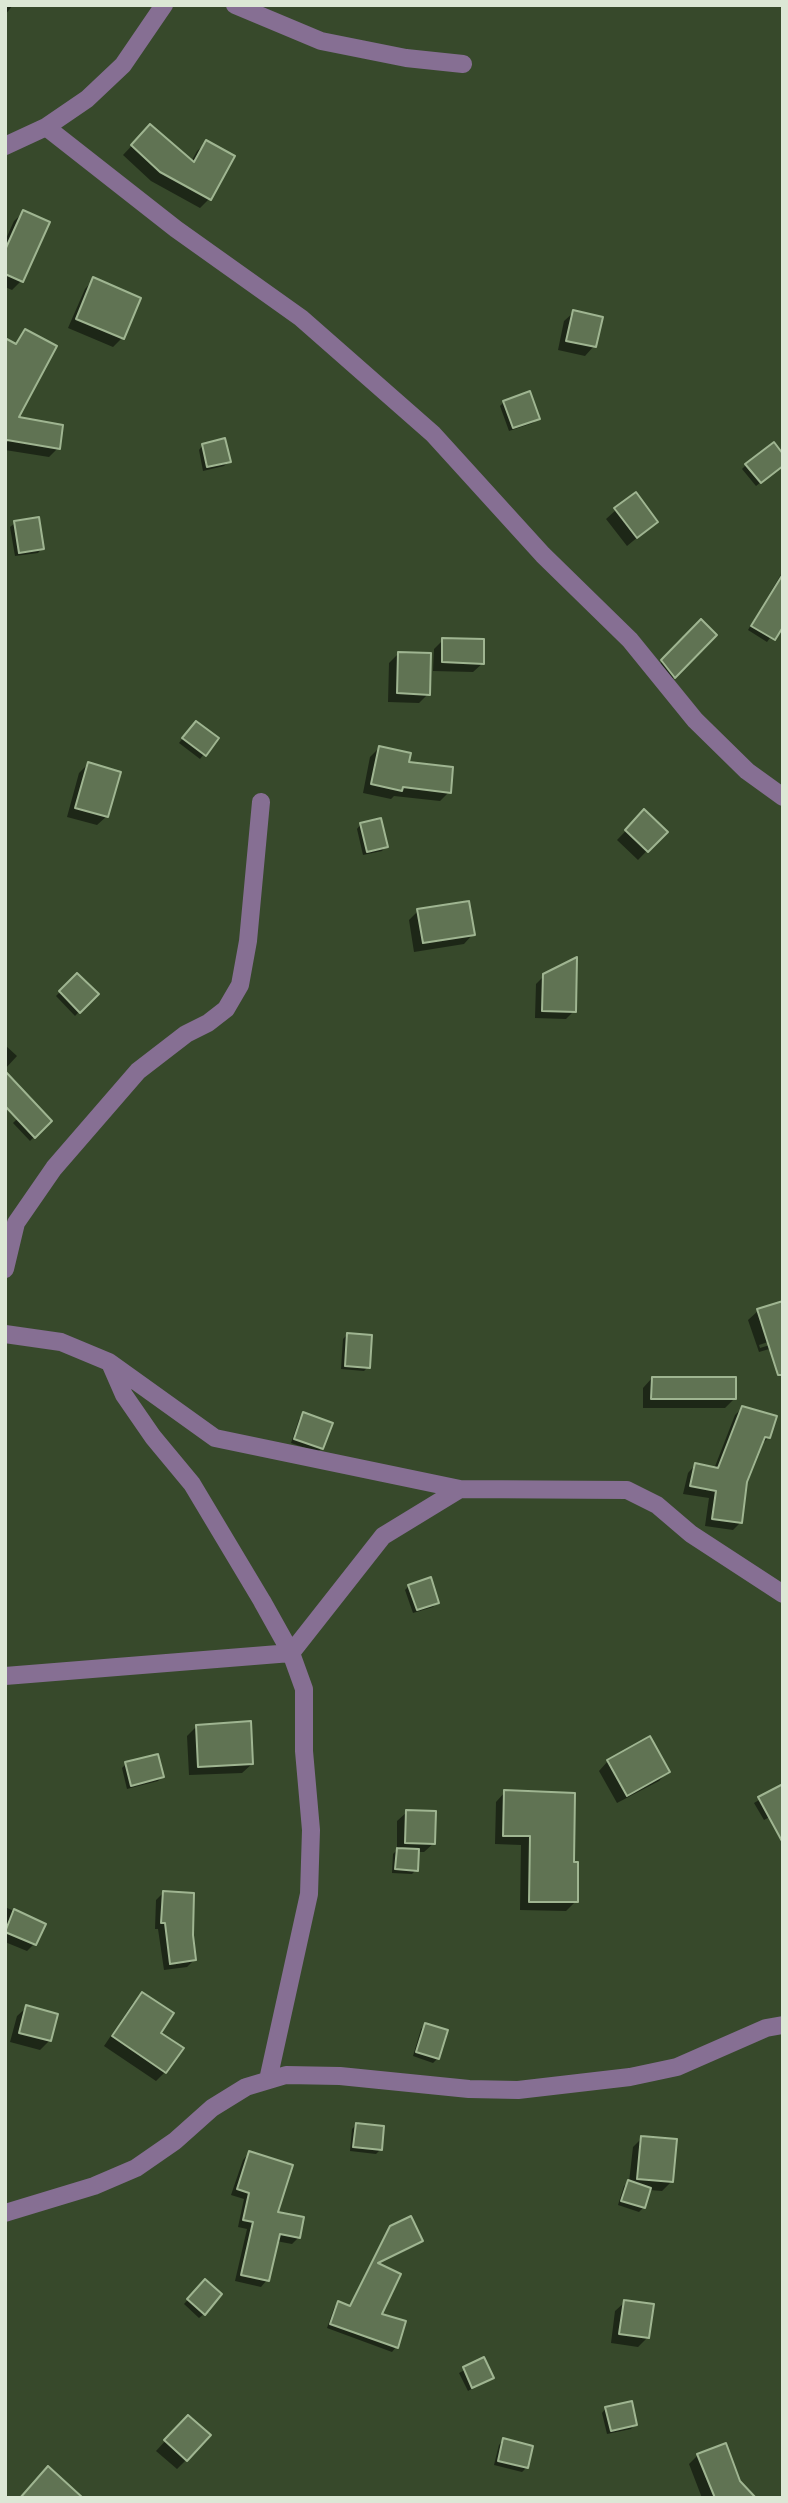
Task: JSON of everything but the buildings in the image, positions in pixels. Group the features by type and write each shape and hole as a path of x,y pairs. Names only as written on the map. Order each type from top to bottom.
{"street":[{"path":"5,146 46,127 87,99 123,65 164,5"},
{"path":"236,5 321,41 406,58 463,64"},
{"path":"46,127 176,229 301,318 433,434 543,555 630,640 695,720 747,771 783,797"},
{"path":"5,1269 16,1223 54,1168 138,1071 186,1034 208,1023 226,1009 240,985 248,941 261,802"},
{"path":"5,1334 61,1342 109,1362 215,1438 460,1489 627,1490 657,1505 691,1534 783,1594"},
{"path":"109,1362 124,1395 153,1437 192,1484 291,1653 304,1689 304,1751 311,1830 309,1894 268,2080"},
{"path":"5,1676 291,1653 383,1536 460,1489"},
{"path":"5,2213 94,2186 136,2168 175,2141 212,2108 246,2087 286,2075 340,2076 469,2089 518,2090 630,2077 677,2067 766,2028 783,2025"}]}
